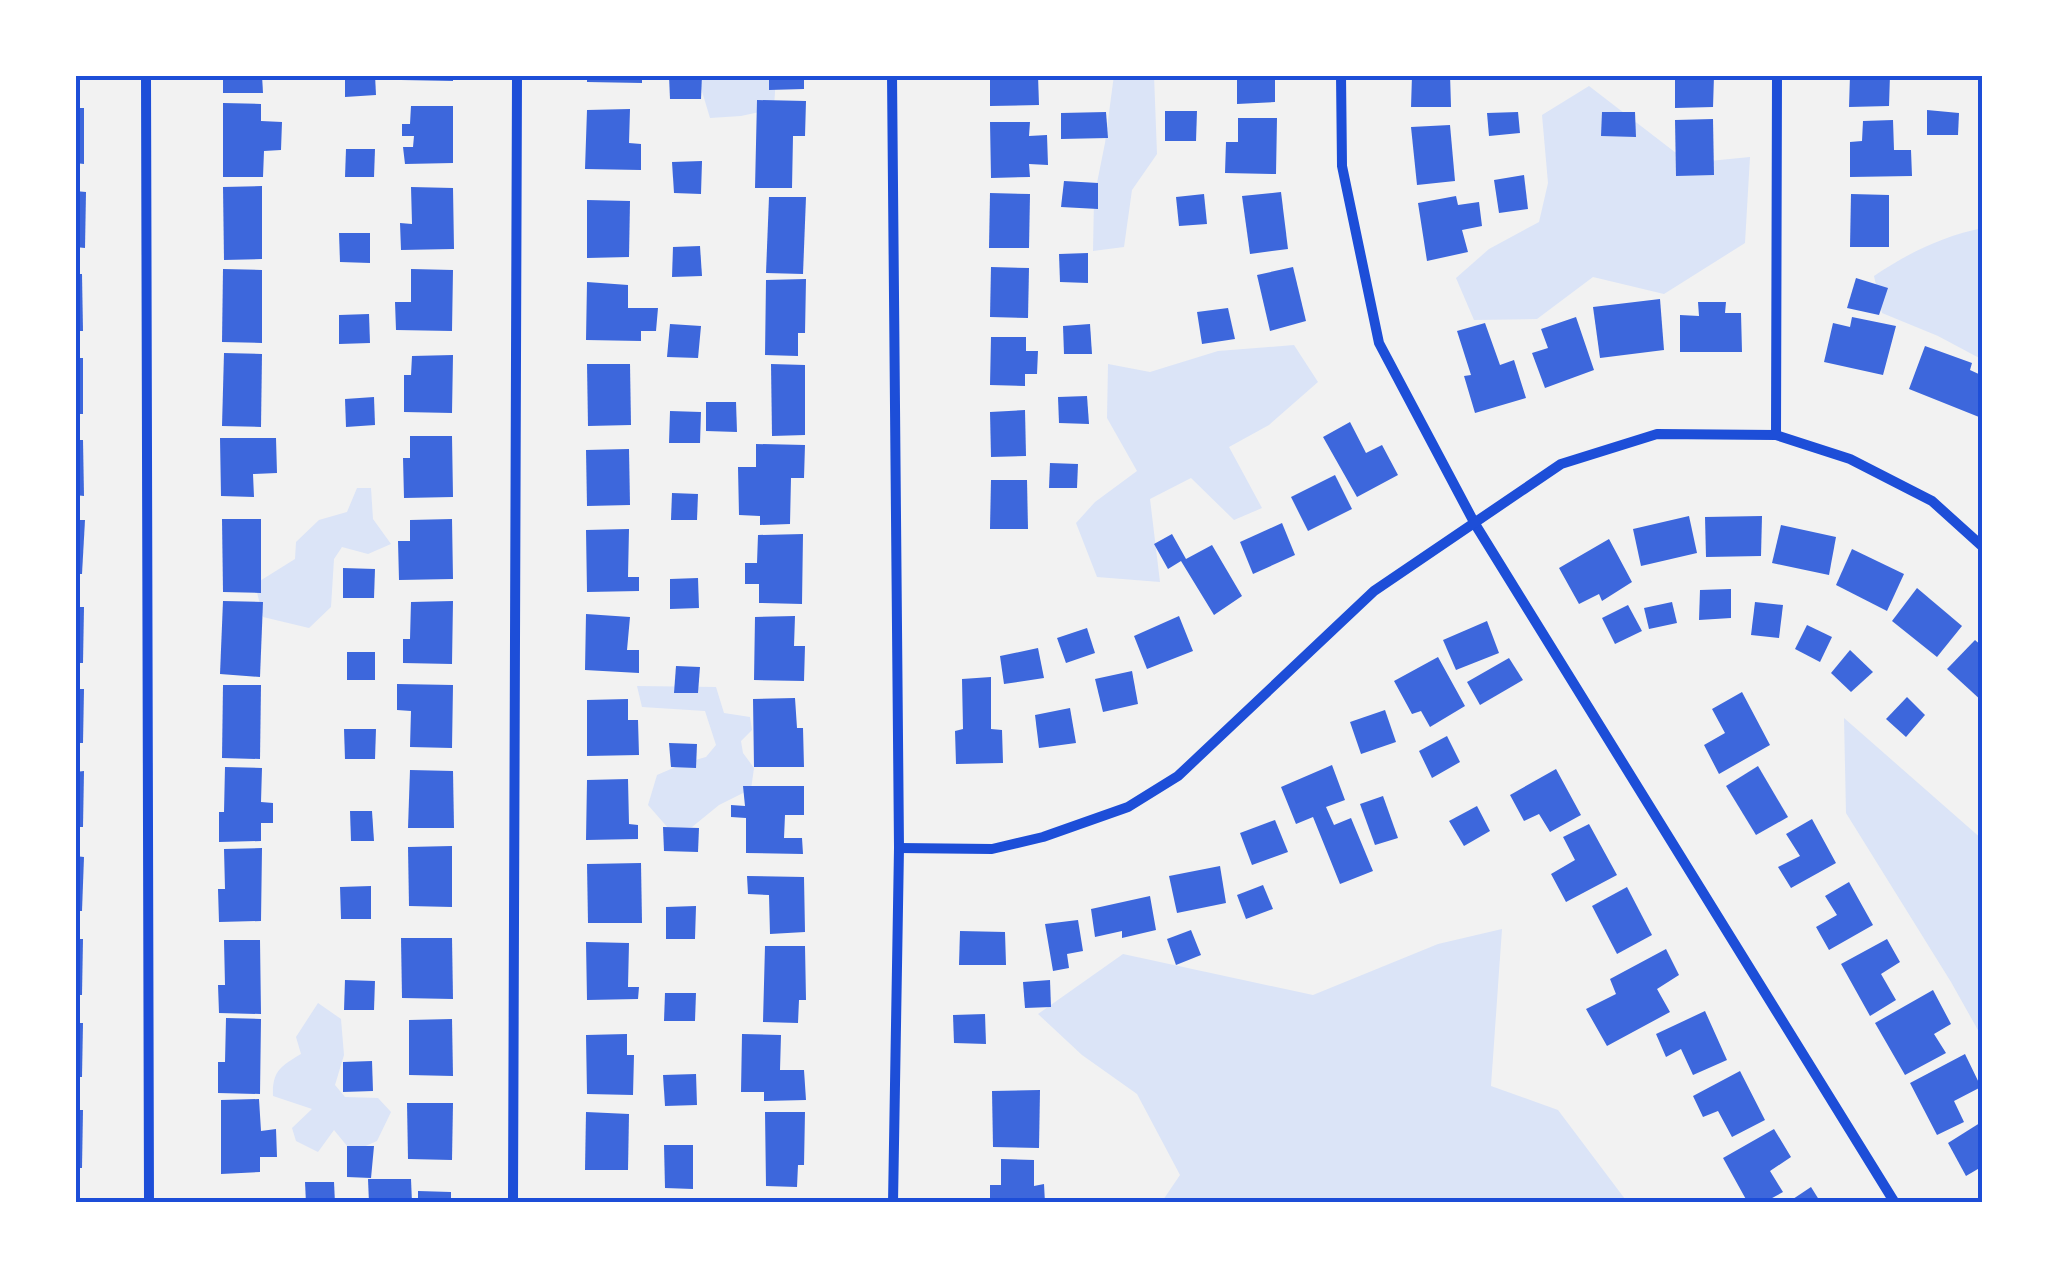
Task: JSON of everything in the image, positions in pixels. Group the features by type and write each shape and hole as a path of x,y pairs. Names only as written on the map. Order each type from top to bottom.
{"street":[{"path":"146,75 149,1203"},
{"path":"513,1203 517,75"},
{"path":"892,75 899,848 893,1203"},
{"path":"1342,75 1342,166 1379,343 1474,524 1895,1203"},
{"path":"1776,435 1777,75"},
{"path":"899,848 992,848 1042,837 1128,807 1178,776 1374,591 1561,464 1657,434 1776,435 1850,459 1932,502 1983,547"}],"shaded area":[{"path":"701,75 776,75 774,109 710,118"},
{"path":"1114,75 1154,75 1157,154 1132,190 1124,247 1093,251 1094,198"},
{"path":"1589,86 1689,163 1750,157 1745,243 1664,294 1593,277 1537,319 1474,320 1456,278 1489,249 1539,222 1548,183 1542,115"},
{"path":"1983,228 1983,360 1882,313 1874,276 1926,246"},
{"path":"1294,345 1318,382 1269,425 1229,447 1262,508 1234,520 1191,478 1150,499 1160,582 1097,577 1076,523 1095,502 1137,471 1107,418 1108,364 1150,372 1218,351"},
{"path":"357,488 371,488 373,519 391,544 368,554 342,547 334,559 331,607 309,628 263,617 255,584 295,559 296,542 319,520 347,512"},
{"path":"637,686 716,687 724,713 750,717 752,730 741,741 743,753 754,768 751,789 719,805 692,827 669,829 648,805 657,775 706,757 716,745 705,711 642,707"},
{"path":"1844,718 1983,840 1983,1039 1846,813"},
{"path":"1502,929 1491,1086 1558,1110 1628,1203 1161,1203 1180,1175 1137,1094 1082,1055 1038,1014 1123,954 1313,995 1438,944"},
{"path":"318,1003 341,1019 344,1055 335,1085 345,1097 378,1098 391,1112 377,1141 352,1152 334,1130 318,1152 296,1141 292,1128 312,1109 273,1096 279,1070 301,1054 296,1037"}],"building":[{"path":"223,75 262,75 263,93 223,93"},
{"path":"345,75 375,75 376,95 345,97"},
{"path":"401,75 453,75 453,81 401,80"},
{"path":"587,75 642,75 642,83 587,82"},
{"path":"669,75 702,75 701,99 670,99"},
{"path":"769,75 804,75 804,89 769,90"},
{"path":"990,75 1038,75 1039,105 990,106"},
{"path":"1237,75 1275,75 1275,102 1237,104"},
{"path":"1412,75 1450,75 1451,107 1411,107"},
{"path":"1675,75 1714,75 1713,107 1675,108"},
{"path":"1850,75 1890,75 1889,106 1849,107"},
{"path":"757,100 806,101 805,136 793,136 792,188 755,188"},
{"path":"223,103 261,104 261,121 282,122 281,150 264,151 263,177 223,177"},
{"path":"411,106 453,106 453,163 405,164 403,147 413,147 414,136 402,136 402,124 410,124"},
{"path":"75,108 84,108 84,164 75,163"},
{"path":"630,109 629,143 641,144 641,170 585,169 587,110"},
{"path":"1927,110 1959,113 1958,135 1927,135"},
{"path":"1165,111 1197,111 1196,141 1165,141"},
{"path":"1106,112 1108,138 1061,139 1061,113"},
{"path":"1518,112 1520,133 1489,136 1487,113"},
{"path":"1602,112 1635,112 1636,137 1601,136"},
{"path":"1238,118 1277,118 1276,174 1225,173 1226,142 1238,142"},
{"path":"1713,119 1714,175 1676,176 1675,120"},
{"path":"1893,120 1894,150 1911,150 1912,176 1850,177 1850,142 1862,141 1863,121"},
{"path":"990,122 1030,122 1029,136 1047,135 1048,165 1029,164 1030,177 991,178"},
{"path":"1450,125 1455,181 1417,185 1411,127"},
{"path":"346,149 375,149 374,177 345,177"},
{"path":"702,161 701,194 674,193 672,162"},
{"path":"1524,175 1528,209 1499,213 1494,180"},
{"path":"1064,181 1098,183 1098,209 1061,207"},
{"path":"262,186 262,259 224,260 223,187"},
{"path":"411,187 453,188 454,249 401,250 400,223 412,224"},
{"path":"75,191 86,192 85,248 75,247"},
{"path":"1281,192 1288,249 1250,254 1242,196"},
{"path":"990,193 1030,194 1029,248 989,248"},
{"path":"1204,194 1207,224 1179,226 1176,197"},
{"path":"1851,194 1889,195 1889,247 1850,247"},
{"path":"1456,196 1458,205 1479,202 1482,226 1462,230 1468,252 1427,261 1418,203"},
{"path":"769,197 806,197 803,274 766,273"},
{"path":"587,200 630,201 629,257 587,258"},
{"path":"339,233 370,233 370,263 340,262"},
{"path":"700,246 702,276 672,277 673,247"},
{"path":"1088,253 1088,283 1060,282 1059,254"},
{"path":"991,267 1029,268 1028,318 990,317"},
{"path":"1293,267 1306,321 1270,331 1257,275"},
{"path":"223,269 262,270 262,343 222,342"},
{"path":"411,269 453,270 452,331 396,330 395,302 411,302"},
{"path":"75,274 82,274 83,331 75,331"},
{"path":"1856,278 1888,288 1879,315 1847,308"},
{"path":"806,279 805,333 798,333 798,356 765,355 766,280"},
{"path":"587,282 628,285 628,308 658,308 656,331 641,331 641,341 586,340"},
{"path":"1660,299 1664,350 1600,358 1593,307"},
{"path":"1698,302 1726,302 1725,313 1741,313 1742,352 1680,352 1680,315 1699,316"},
{"path":"1228,308 1235,339 1202,344 1197,312"},
{"path":"369,314 370,343 339,344 339,315"},
{"path":"1576,317 1594,370 1545,388 1532,353 1548,348 1541,329"},
{"path":"1852,317 1896,326 1883,375 1824,362 1833,323 1850,327"},
{"path":"1485,323 1500,365 1514,360 1526,398 1475,413 1464,376 1471,375 1457,331"},
{"path":"670,324 701,326 698,358 667,357"},
{"path":"1090,324 1092,354 1064,354 1063,326"},
{"path":"991,337 1026,337 1026,351 1038,351 1037,374 1025,374 1025,386 990,385"},
{"path":"1925,346 1972,363 1970,370 1983,376 1983,408 1979,417 1909,389"},
{"path":"224,353 262,354 261,427 222,426"},
{"path":"453,355 452,413 404,412 404,375 411,375 412,356"},
{"path":"75,358 83,358 83,414 75,414"},
{"path":"587,364 630,364 631,425 588,426"},
{"path":"771,364 805,365 805,435 772,436"},
{"path":"1087,396 1089,424 1059,423 1058,397"},
{"path":"374,397 375,425 346,427 345,399"},
{"path":"706,402 736,402 737,432 706,431"},
{"path":"1025,410 1026,456 991,457 990,412"},
{"path":"670,411 701,412 700,443 669,443"},
{"path":"1350,422 1366,453 1382,445 1398,475 1357,497 1323,437"},
{"path":"410,436 452,436 453,497 404,498 403,458 410,458"},
{"path":"220,438 276,438 277,473 253,474 254,497 221,496"},
{"path":"75,440 83,440 84,496 75,495"},
{"path":"756,444 805,445 804,478 791,478 790,524 760,525 760,516 739,515 738,467 756,467"},
{"path":"629,449 630,505 587,506 586,450"},
{"path":"1050,463 1078,464 1077,488 1049,488"},
{"path":"1335,475 1352,509 1308,531 1291,497"},
{"path":"991,480 1027,480 1028,529 990,529"},
{"path":"672,493 698,494 697,520 671,520"},
{"path":"1689,516 1697,553 1641,566 1633,529"},
{"path":"1762,516 1761,556 1706,557 1705,517"},
{"path":"222,519 261,519 261,593 223,592"},
{"path":"452,519 453,579 399,580 398,541 410,541 410,520"},
{"path":"75,520 85,520 82,574 75,574"},
{"path":"1282,523 1295,555 1253,574 1240,542"},
{"path":"1781,525 1836,537 1829,575 1772,563"},
{"path":"629,529 628,577 639,577 639,591 587,592 586,530"},
{"path":"803,534 802,604 759,603 759,584 745,584 745,563 757,563 758,535"},
{"path":"1172,534 1186,559 1212,545 1242,596 1214,615 1181,561 1168,569 1154,544"},
{"path":"1609,539 1632,582 1602,601 1599,594 1579,604 1559,568"},
{"path":"1852,549 1904,574 1887,611 1836,585"},
{"path":"343,568 375,569 374,598 343,598"},
{"path":"698,578 699,608 670,609 670,579"},
{"path":"1917,588 1962,626 1937,657 1892,621"},
{"path":"1731,589 1731,618 1699,620 1700,590"},
{"path":"223,601 263,602 260,677 220,674"},
{"path":"453,601 452,664 403,663 403,639 410,639 411,602"},
{"path":"1672,602 1677,623 1649,629 1644,608"},
{"path":"1755,602 1783,605 1779,638 1751,635"},
{"path":"1628,605 1642,631 1615,644 1602,618"},
{"path":"75,607 84,607 83,663 75,663"},
{"path":"586,614 630,617 627,650 639,650 639,673 585,670"},
{"path":"795,616 794,646 805,646 804,681 754,680 755,617"},
{"path":"1179,616 1193,651 1147,669 1134,636"},
{"path":"1487,621 1499,653 1456,670 1443,640"},
{"path":"1807,625 1832,637 1820,662 1795,649"},
{"path":"1087,628 1095,653 1066,663 1057,638"},
{"path":"1975,640 1983,647 1983,702 1947,669"},
{"path":"1038,648 1044,678 1004,684 1000,656"},
{"path":"1850,650 1873,672 1851,692 1831,673"},
{"path":"347,652 375,652 375,680 347,680"},
{"path":"1438,657 1465,706 1430,727 1421,711 1412,714 1394,681"},
{"path":"1509,658 1523,680 1480,705 1467,682"},
{"path":"676,666 700,667 698,693 674,693"},
{"path":"1132,671 1138,704 1103,712 1095,679"},
{"path":"991,677 991,729 1002,730 1003,763 956,764 955,731 963,729 962,679"},
{"path":"397,684 453,685 452,748 410,747 411,711 397,710"},
{"path":"223,685 261,685 260,759 222,758"},
{"path":"75,689 84,689 83,743 75,743"},
{"path":"1742,692 1770,745 1719,774 1704,745 1725,733 1712,709"},
{"path":"1907,697 1925,715 1906,737 1886,719"},
{"path":"795,698 797,728 803,728 804,767 754,767 753,699"},
{"path":"628,699 628,720 638,720 639,755 587,756 587,700"},
{"path":"1070,708 1076,743 1039,748 1035,715"},
{"path":"1385,710 1396,742 1361,754 1350,722"},
{"path":"344,729 376,729 375,759 345,759"},
{"path":"1447,736 1460,762 1432,778 1419,751"},
{"path":"669,743 697,744 696,768 671,767"},
{"path":"1332,765 1345,800 1326,807 1334,825 1351,818 1373,871 1340,884 1313,817 1296,824 1281,787"},
{"path":"1758,766 1788,817 1756,835 1726,786"},
{"path":"225,767 262,768 261,802 273,803 273,823 261,823 261,841 219,842"},
{"path":"1556,769 1581,815 1550,832 1539,814 1524,821 1510,795"},
{"path":"410,770 453,771 454,828 408,828"},
{"path":"84,771 83,827 75,827 75,772"},
{"path":"628,779 629,824 638,825 638,839 586,840 587,780"},
{"path":"743,786 804,786 804,815 785,815 784,838 802,838 803,854 746,853 746,818 731,817 731,805 745,806"},
{"path":"1383,796 1398,838 1375,845 1360,804"},
{"path":"1477,806 1490,831 1464,846 1449,821"},
{"path":"350,811 372,811 374,841 351,841"},
{"path":"1812,819 1836,863 1791,888 1778,867 1800,856 1786,834"},
{"path":"1275,820 1288,852 1252,865 1240,833"},
{"path":"1589,824 1617,875 1566,902 1551,874 1575,860 1563,837"},
{"path":"663,827 699,828 698,852 664,851"},
{"path":"452,846 452,907 409,906 408,847"},
{"path":"262,848 261,921 219,922 218,889 225,889 224,849"},
{"path":"75,856 84,857 82,911 75,911"},
{"path":"641,863 642,923 588,923 587,864"},
{"path":"1220,866 1226,903 1177,913 1169,876"},
{"path":"747,876 804,877 805,932 770,934 769,895 748,894"},
{"path":"1849,882 1873,925 1829,950 1816,927 1837,915 1825,896"},
{"path":"1263,885 1273,909 1246,919 1237,895"},
{"path":"371,886 371,919 341,919 340,887"},
{"path":"1627,887 1652,935 1617,954 1592,906"},
{"path":"1150,896 1156,930 1122,938 1122,931 1095,937 1091,909"},
{"path":"696,906 695,939 666,939 666,907"},
{"path":"1078,920 1083,951 1067,954 1069,968 1053,971 1045,924"},
{"path":"1191,930 1201,955 1176,965 1167,939"},
{"path":"960,931 1005,932 1006,965 959,965"},
{"path":"401,938 452,938 453,999 402,998"},
{"path":"75,939 83,939 82,995 75,995"},
{"path":"1887,939 1900,962 1881,974 1896,1000 1870,1016 1841,964"},
{"path":"224,940 260,940 261,1014 219,1013 218,985 225,985"},
{"path":"586,942 629,943 628,987 639,987 638,999 587,1000"},
{"path":"765,946 805,946 806,1000 799,1000 798,1023 763,1022"},
{"path":"1666,949 1679,975 1657,989 1670,1012 1607,1046 1586,1009 1616,994 1610,979"},
{"path":"345,980 375,981 374,1010 344,1010"},
{"path":"1050,980 1051,1007 1025,1008 1023,982"},
{"path":"1933,990 1951,1024 1934,1034 1946,1053 1905,1075 1875,1023"},
{"path":"665,993 696,993 695,1021 664,1021"},
{"path":"1705,1011 1727,1060 1693,1075 1681,1049 1666,1057 1656,1034"},
{"path":"985,1014 986,1044 954,1043 953,1015"},
{"path":"226,1018 261,1019 260,1094 218,1093 218,1062 225,1062"},
{"path":"452,1019 453,1076 409,1075 409,1020"},
{"path":"75,1023 83,1023 82,1077 75,1077"},
{"path":"627,1034 627,1055 634,1055 633,1095 587,1094 586,1035"},
{"path":"742,1034 781,1035 780,1070 804,1070 806,1100 764,1101 764,1092 741,1092"},
{"path":"1965,1054 1981,1087 1954,1101 1964,1122 1937,1135 1910,1083"},
{"path":"372,1061 373,1091 343,1092 343,1062"},
{"path":"1740,1071 1765,1120 1732,1137 1718,1111 1703,1117 1693,1096"},
{"path":"696,1074 697,1105 665,1106 663,1075"},
{"path":"1040,1090 1039,1148 993,1147 992,1091"},
{"path":"259,1099 261,1131 276,1129 277,1157 260,1157 260,1172 221,1174 221,1100"},
{"path":"407,1103 453,1103 452,1160 408,1159"},
{"path":"75,1110 83,1110 82,1168 75,1168"},
{"path":"586,1112 629,1114 628,1170 585,1170"},
{"path":"765,1112 805,1112 804,1165 798,1165 797,1187 766,1186"},
{"path":"1983,1121 1983,1166 1966,1176 1948,1143"},
{"path":"1774,1129 1791,1157 1770,1171 1783,1192 1763,1203 1748,1203 1723,1158"},
{"path":"664,1145 693,1145 693,1189 665,1188"},
{"path":"347,1146 374,1146 371,1178 347,1177"},
{"path":"1001,1159 1034,1160 1034,1186 1044,1184 1045,1203 990,1203 990,1185 1001,1185"},
{"path":"368,1179 411,1179 412,1203 369,1203"},
{"path":"305,1182 334,1182 335,1203 306,1203"},
{"path":"1811,1187 1821,1203 1787,1203"},
{"path":"418,1191 451,1192 451,1203 418,1203"}]}
